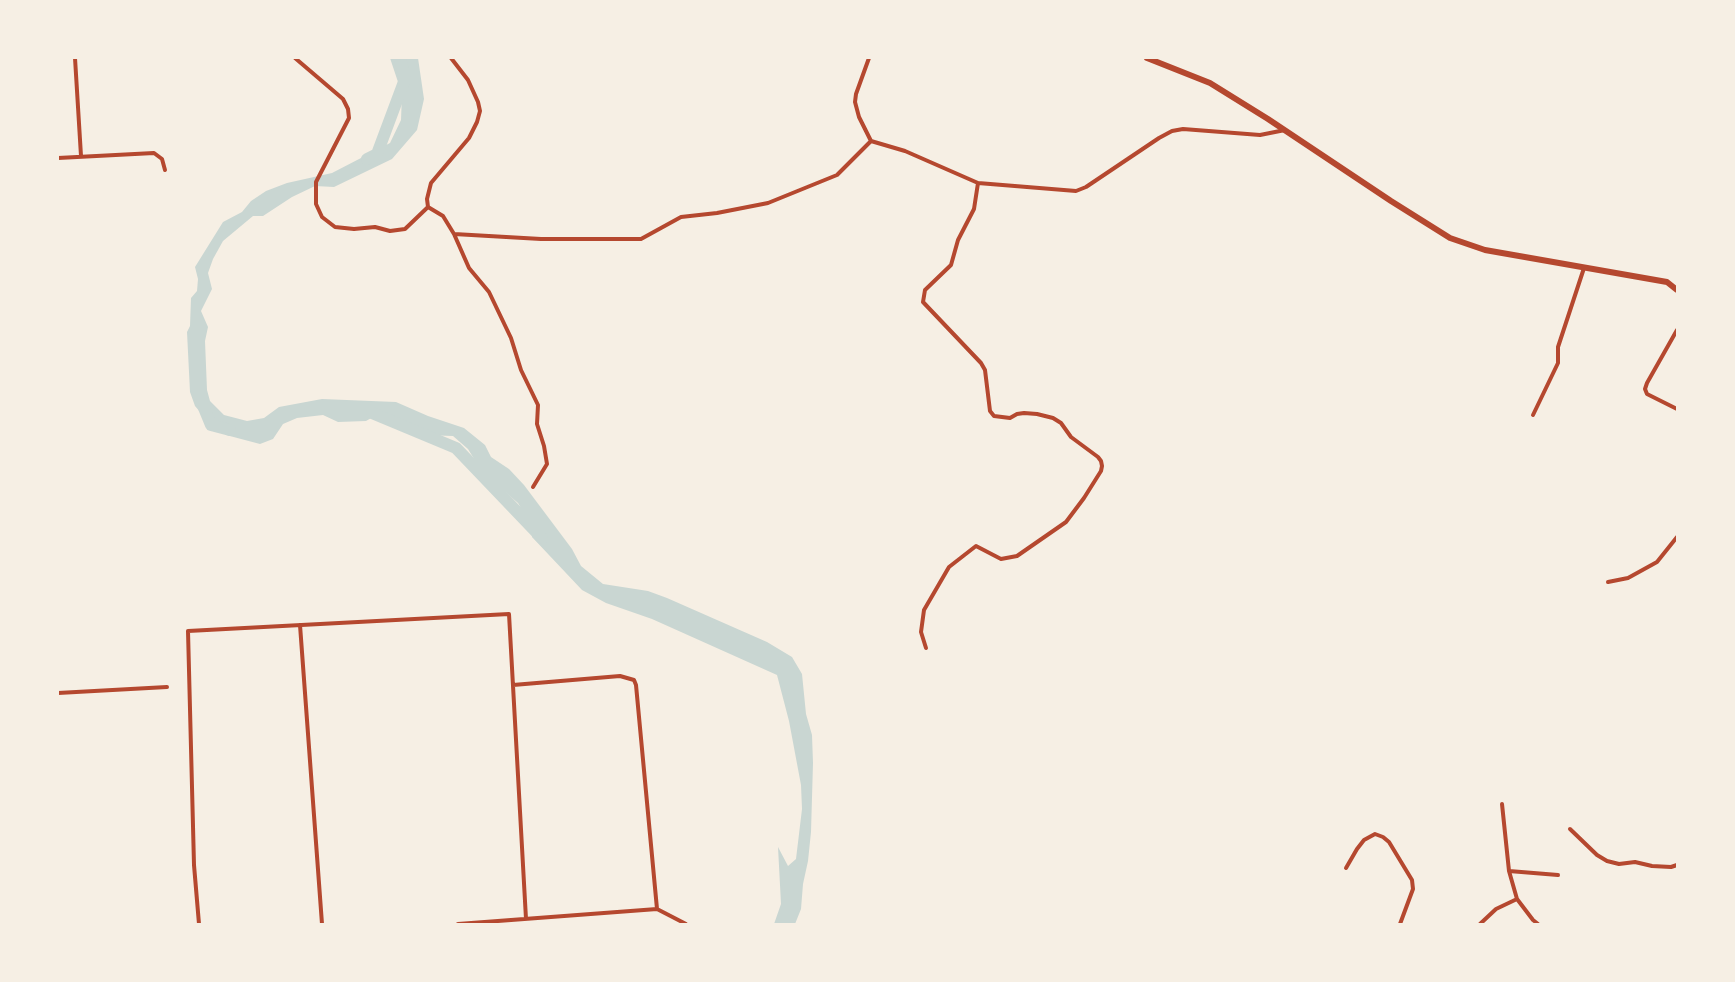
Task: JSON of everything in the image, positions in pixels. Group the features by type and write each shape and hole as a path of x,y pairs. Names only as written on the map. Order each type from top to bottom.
{"main road":[{"path":"1147,58 1210,83 1285,130 1391,201 1450,238 1485,250 1667,282 1677,290"}],"street":[{"path":"75,58 81,156"},
{"path":"295,58 343,98 348,109 349,118 316,182 316,204 322,217 335,227 354,229 375,227 398,230 405,229 428,208"},
{"path":"428,208 427,199 431,183 469,138 478,122 480,111 478,102 468,80 450,58"},
{"path":"869,58 856,94 855,102 859,117 871,141 906,151 978,183 1076,190 1086,187 1159,138 1172,131 1183,129 1260,135 1285,130"},
{"path":"454,234 541,239 640,239 680,217 717,213 768,203 837,175 871,141"},
{"path":"58,158 154,153 162,159 165,170"},
{"path":"926,648 922,632 924,610 949,567 976,546 1001,559 1017,556 1066,522 1084,498 1102,466 1098,457 1071,437 1061,423 1053,418 1037,414 1024,413 1017,414 1010,418 994,416 990,411 986,370 923,302 925,290 951,265 958,240 974,209 978,183"},
{"path":"428,208 444,216 454,234 469,268 490,292 510,338 521,370 538,405 537,424 544,446 547,464 533,487"},
{"path":"1533,415 1558,363 1558,347 1584,268"},
{"path":"1677,330 1647,383 1645,390 1647,394 1677,409"},
{"path":"1608,582 1628,578 1657,562 1677,537"},
{"path":"198,924 194,865 188,631 509,614 526,919"},
{"path":"300,625 322,924"},
{"path":"513,685 620,676 634,680 636,685 657,909"},
{"path":"58,693 167,687"},
{"path":"1502,804 1509,871 1517,899 1533,920 1538,924"},
{"path":"1570,829 1598,855 1607,861 1619,864 1630,862 1652,866 1677,865"},
{"path":"1346,868 1364,840 1375,834 1383,837 1389,842 1412,880 1413,889 1400,924"},
{"path":"1509,871 1558,875"},
{"path":"1480,924 1496,909 1517,899"},
{"path":"458,924 657,909 686,924"}],"shaded area":[{"path":"390,58 418,58 424,99 417,130 392,159 334,187 315,186 292,197 263,216 253,216 223,241 213,259 208,273 212,289 201,311 208,327 205,341 207,390 210,401 224,415 247,421 264,418 279,407 322,399 396,402 428,416 464,428 485,445 491,457 509,469 524,485 572,549 581,566 603,584 648,591 667,598 767,642 792,657 802,674 806,714 812,735 813,763 811,832 808,861 803,884 801,909 795,924 774,924 781,904 778,847 788,866 796,859 802,809 801,785 789,721 777,675 652,619 606,603 582,590 532,537 531,525 518,503 482,472 468,449 453,436 425,435 404,429 392,420 373,417 366,421 338,422 323,415 297,418 283,424 273,439 260,444 226,435 206,419 195,406 190,392 187,332 190,326 191,298 197,291 198,279 195,267 223,222 242,212 251,201 266,191 287,183 332,173 390,143 401,120 402,94"}],"waterway":[{"path":"367,159 377,154 405,79 400,58"},
{"path":"204,408 211,425 230,430"},
{"path":"372,413 456,448 542,538"}]}
